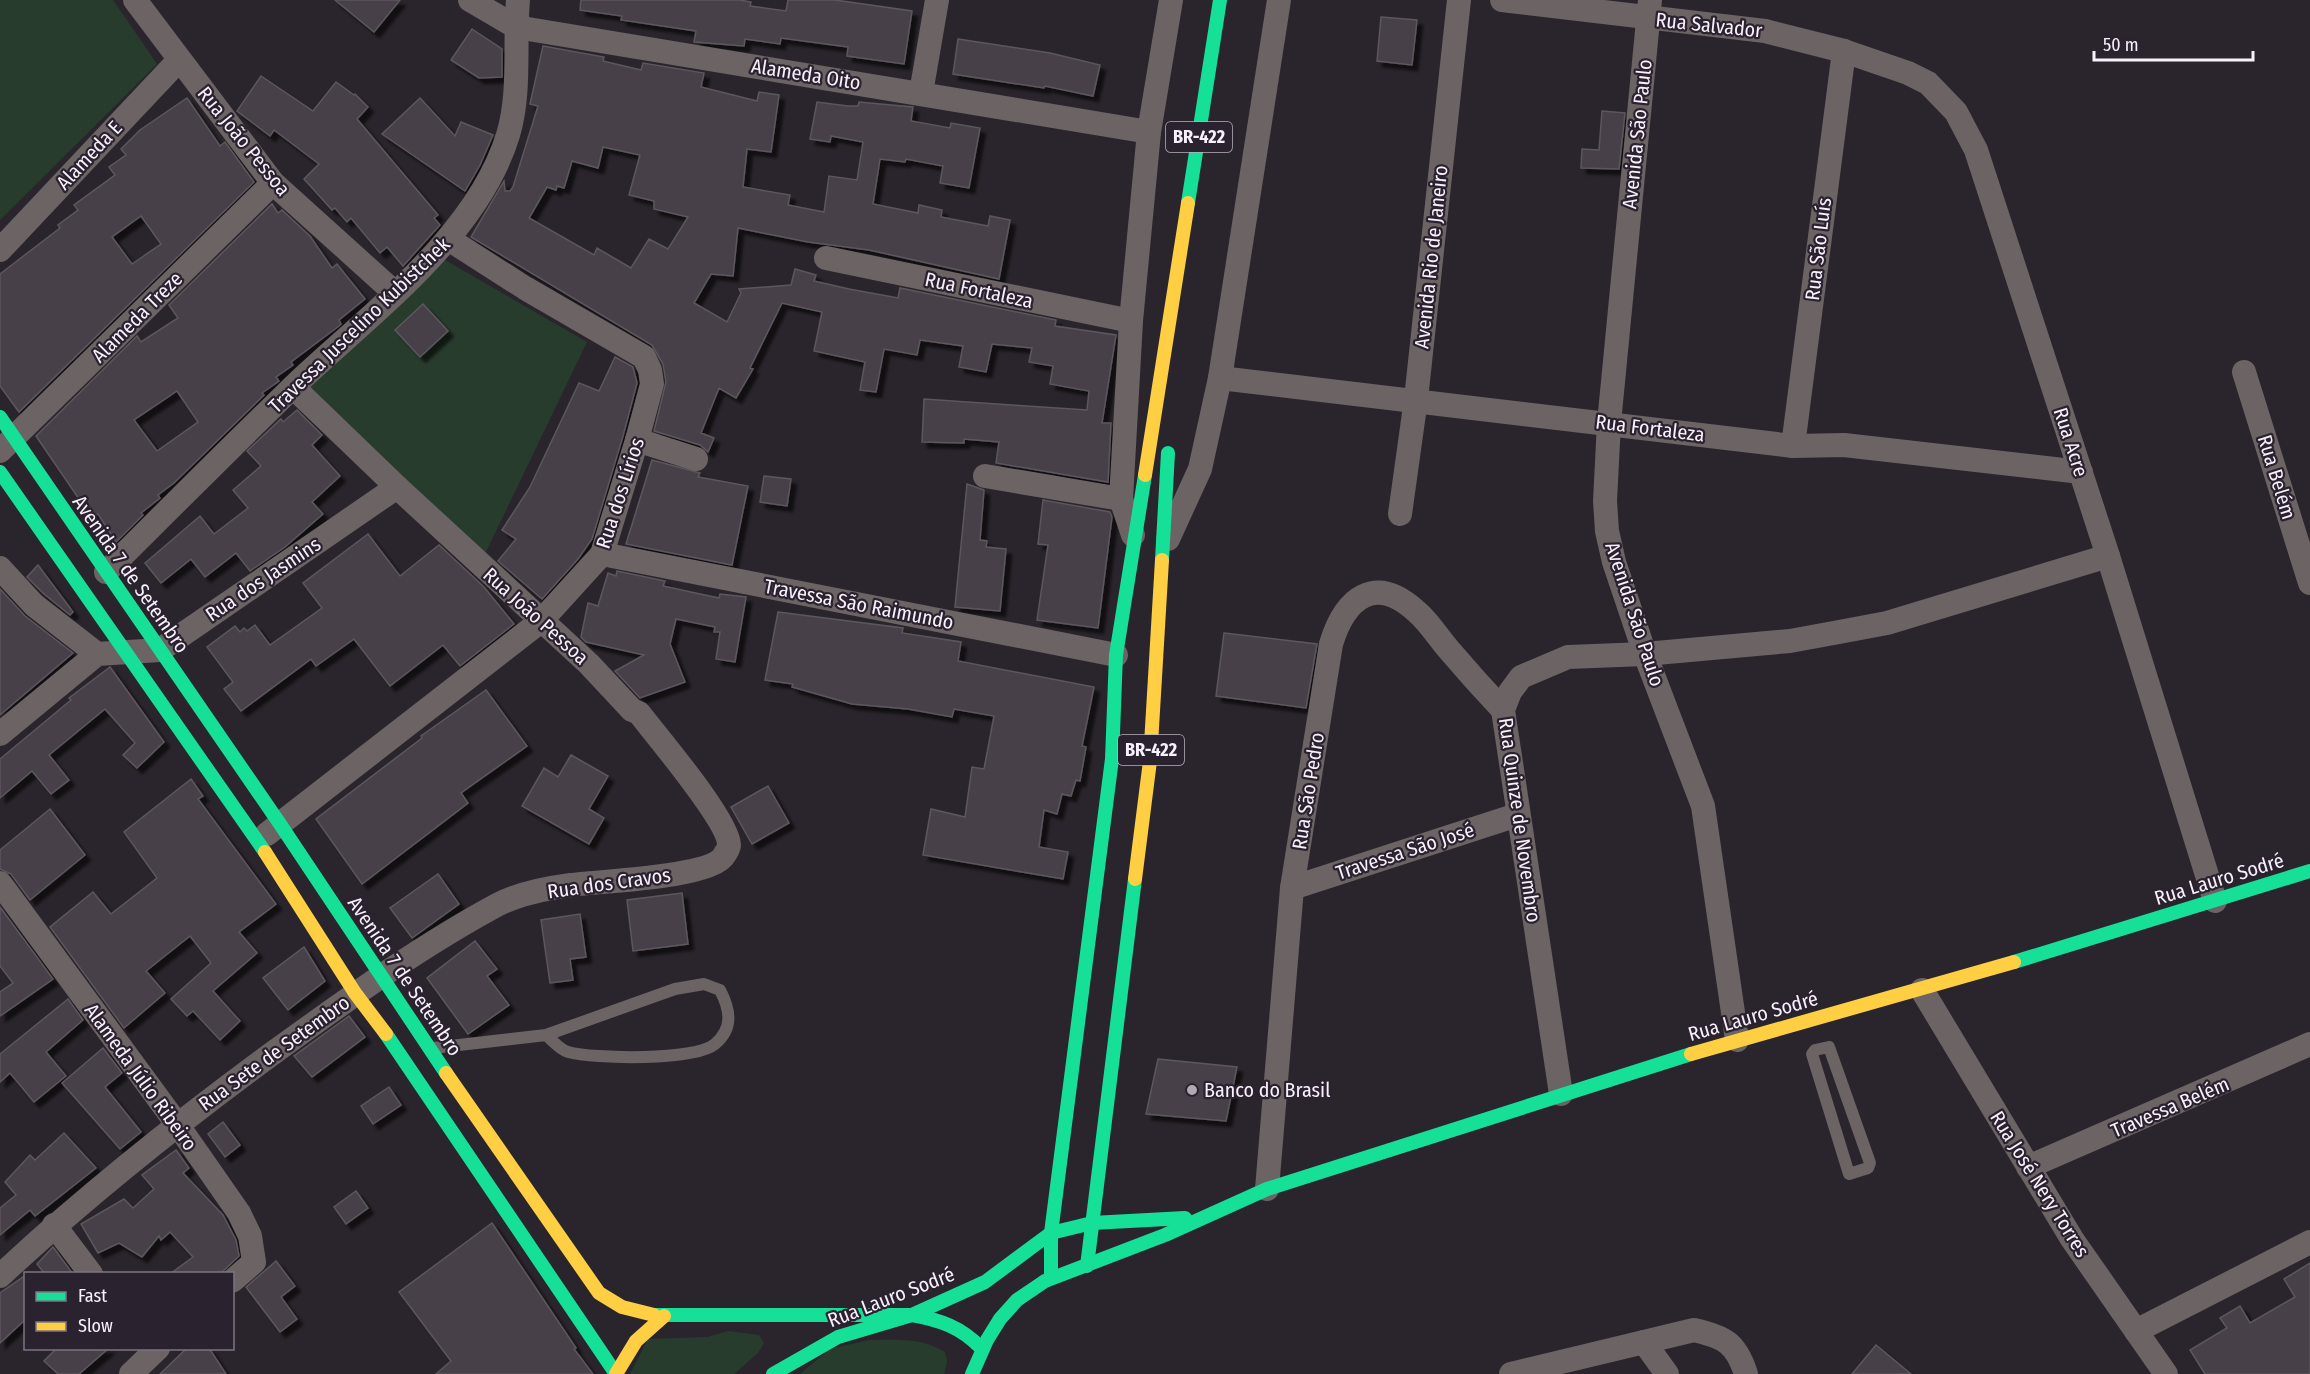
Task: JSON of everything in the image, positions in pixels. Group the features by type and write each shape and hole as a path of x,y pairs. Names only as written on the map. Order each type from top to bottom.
{"main road":[{"name":"BR-422","path":"1051,1278 1051,1233 1112,759 1116,655 1136,544 1220,0"},
{"name":"BR-422","path":"1171,404 1177,274"},
{"name":"Avenida 7 de Setembro","path":"0,417 7,444 106,572 280,824 420,1035 599,1293 612,1305 632,1313 664,1316 912,1315"},
{"name":"BR-422","path":"1087,1266 1150,761 1169,437"},
{"path":"0,472 124,653 258,841 356,993 399,1051 616,1374"},
{"path":"1112,759 1150,761"},
{"name":"Rua Lauro Sodré","path":"972,1374 981,1348 1007,1311 1028,1291 1051,1278 1213,1216 1267,1189 1737,1040 1818,1034 1922,990 2310,871"},
{"path":"399,1051 420,1035"},
{"name":"Rua Lauro Sodré","path":"772,1374 838,1337 912,1315 985,1282 1051,1233 1092,1223 1213,1216"},
{"path":"912,1315 942,1320 957,1326 981,1348"},
{"path":"616,1374 621,1360 635,1340 664,1316"}],"street":[{"name":"Rua João Pessoa","path":"135,0 273,183 395,293"},
{"name":"Alameda Oito","path":"470,0 516,27 1149,132"},
{"name":"Travessa Juscelino Kubistchek","path":"106,572 293,387 450,240 494,171 508,134 515,97 518,0"},
{"path":"921,93 938,0"},
{"path":"1171,0 1149,132 1131,321 1121,499 1136,544 1164,550 1200,469 1220,378 1279,0"},
{"name":"Avenida Rio de Janeiro","path":"1400,514 1416,399 1459,0"},
{"name":"Rua Salvador","path":"1502,0 1649,9 1766,31 1844,51"},
{"name":"Avenida São Paulo","path":"1649,9 1609,423 1605,501 1607,531 1614,562 1645,654 1703,806 1737,1040"},
{"name":"Rua São Luís","path":"1793,446 1844,51"},
{"name":"Rua Acre","path":"1844,51 1908,73 1928,83 1956,112 1976,150 2108,556 2215,901"},
{"name":"Alameda E","path":"0,250 179,60"},
{"name":"Alameda Treze","path":"7,444 273,183"},
{"name":"Rua dos Lírios","path":"258,841 355,763 542,621 603,554 638,440 651,384 650,370 644,357 525,288 450,240"},
{"name":"Rua Fortaleza","path":"826,258 1131,321"},
{"name":"Rua Belém","path":"2244,372 2310,583"},
{"name":"Rua Fortaleza","path":"1220,378 1416,399 1793,446 1844,445 2081,472"},
{"name":"Rua João Pessoa","path":"293,387 397,487 589,664 632,710 639,713 694,782 724,831 729,845 724,858 709,868"},
{"path":"638,440 696,459"},
{"path":"985,476 1121,499"},
{"name":"Rua dos Jasmins","path":"97,654 160,650 397,487"},
{"name":"Travessa São Raimundo","path":"603,554 1116,655"},
{"name":"Rua Quinze de Novembro","path":"1561,1094 1517,815 1503,710 1510,692 1521,677 1568,657 1645,654 1790,641 1887,623 2108,556"},
{"path":"0,568 34,606 97,654 0,734"},
{"name":"Rua São Pedro","path":"1267,1189 1292,888 1331,644 1338,622 1350,605 1368,593 1380,591 1394,596 1417,612 1503,710"},
{"name":"Travessa São José","path":"1292,888 1517,815"},
{"name":"Rua dos Cravos","path":"356,993 501,903 570,885 671,875 709,868"},
{"name":"Alameda Júlio Ribeiro","path":"0,883 177,1124 246,1226 254,1249 254,1262 236,1278"},
{"name":"Rua José Nery Torres","path":"1922,990 2072,1239 2166,1374"},
{"name":"Rua Sete de Setembro","path":"0,1276 54,1225 177,1124 356,993"},
{"name":"Travessa Belém","path":"2028,1167 2310,1044"},
{"path":"54,1225 90,1272"},
{"path":"2136,1331 2310,1242"},
{"path":"1511,1374 1694,1330 1718,1335 1732,1345 1746,1374"},
{"path":"1644,1342 1667,1374"},
{"path":"131,1374 153,1350"}],"lane":[{"path":"429,1048 546,1035 675,989 704,984 720,990 730,1008 728,1028 714,1045 693,1053 600,1056 565,1052 546,1035"},
{"path":"1818,1034 1832,1051 1870,1163 1868,1168 1849,1174 1812,1054 1818,1034"}],"green space":[{"path":"0,0 113,0 157,64 0,220"},
{"path":"445,260 587,342 484,556 307,388"},
{"path":"728,1331 759,1335 764,1343 758,1353 734,1374 630,1374 648,1339 708,1337"},
{"path":"869,1340 908,1340 936,1347 945,1352 947,1362 944,1374 800,1374 830,1349"}],"building":[{"path":"335,0 400,0 374,32"},
{"path":"581,0 740,0 751,2 750,6 786,11 788,0 835,0 912,11 904,64 847,56 848,47 781,38 780,44 745,39 744,46 694,42 696,31 621,20 622,16 580,10"},
{"path":"1381,17 1417,20 1412,65 1377,61"},
{"path":"472,29 502,49 502,77 479,78 451,60"},
{"path":"958,39 1050,53 1100,65 1093,96 1045,86 1044,88 953,74"},
{"path":"543,46 604,57 603,61 641,70 643,63 704,73 701,87 757,101 759,92 779,95 771,152 747,149 743,187 790,195 788,205 824,212 829,176 857,180 863,142 831,136 830,142 810,139 817,102 848,106 858,106 859,102 913,107 911,121 950,128 951,123 980,128 969,188 940,183 943,166 906,159 905,162 880,159 873,204 918,213 919,205 942,210 941,217 988,226 990,216 1010,220 999,279 869,250 808,242 738,228 733,276 711,274 694,303 727,322 741,293 739,289 791,285 795,269 816,275 814,281 849,289 898,298 900,288 1056,320 1055,326 1116,335 1102,423 1111,423 1108,482 996,463 999,442 964,439 964,443 922,442 924,399 1087,410 1089,391 1050,384 1053,366 1029,362 1032,348 992,344 986,372 959,367 963,346 920,340 917,355 884,349 876,392 860,390 865,362 814,351 822,312 782,303 750,368 753,369 736,398 719,388 701,433 714,438 708,452 700,445 654,431 666,382 663,364 652,345 471,237 504,181 505,191 510,191 513,187 538,106 530,104","holes":["603,147 640,155 629,195 654,201 654,209 688,217 668,249 649,239 631,268 597,248 594,255 529,218 547,187 556,190 557,186 564,188 572,161 598,168"]},
{"path":"261,76 313,111 336,82 355,94 368,107 357,119 438,215 434,218 440,225 403,266 387,247 380,253 351,218 347,222 335,208 332,210 304,179 319,164 274,130 270,136 237,111"},
{"path":"187,98 220,146 225,142 254,182 19,412 0,386 0,274 60,228 58,225 78,210 74,205 115,175 109,167 126,155 121,149 140,130","holes":["141,216 161,244 132,264 112,237"]},
{"path":"420,98 455,136 461,122 493,135 465,191 382,134"},
{"path":"1602,111 1625,113 1619,169 1581,168 1582,149 1599,150"},
{"path":"272,204 278,213 282,210 310,236 332,268 337,264 365,299 339,320 341,324 339,326 291,362 293,365 276,377 279,381 262,393 264,395 174,483 158,495 160,498 141,513 143,515 116,542 98,514 92,518 36,436 137,336 141,342 178,318 169,305","holes":["177,391 198,422 157,451 134,420"]},
{"path":"423,304 448,331 420,357 395,330"},
{"path":"615,357 633,367 637,383 592,539 578,559 542,599 498,561 516,539 502,530 530,487 579,383 599,391"},
{"path":"297,410 322,435 312,445 340,476 312,502 323,514 285,547 250,571 236,553 205,577 191,559 161,583 145,563 200,516 214,534 248,508 233,490 261,466 247,451 281,419 283,422"},
{"path":"652,460 700,473 698,477 748,486 732,565 626,544"},
{"path":"764,476 791,479 787,506 760,502"},
{"path":"967,484 984,490 980,540 987,541 986,547 1006,549 1000,611 955,607"},
{"path":"1043,500 1110,512 1112,517 1098,628 1037,620 1048,545 1038,544"},
{"path":"368,534 400,576 439,545 484,587 514,624 460,666 443,645 390,686 354,639 316,666 311,659 241,711 224,689 233,682 207,647 235,626 240,632 244,628 247,631 255,625 270,645 322,608 303,583"},
{"path":"38,565 73,612 70,615 27,577"},
{"path":"617,571 665,581 663,586 719,598 720,594 746,597 735,662 716,659 720,632 714,632 715,627 676,619 670,644 685,682 640,698 615,671 644,655 586,642 581,637 588,603 598,606 608,573 616,576"},
{"path":"0,589 25,616 73,653 0,715"},
{"path":"778,612 903,628 902,633 961,642 958,661 1094,687 1082,746 1086,747 1080,781 1076,780 1071,796 1062,794 1057,814 1044,810 1039,847 1068,852 1063,879 923,855 931,809 965,817 972,767 984,769 994,716 954,709 952,717 908,709 852,704 792,687 793,684 765,680"},
{"path":"1224,633 1317,644 1306,708 1216,696"},
{"path":"110,667 164,742 137,768 123,755 135,743 105,709 49,755 69,780 51,794 32,771 0,798 0,759 71,700 69,698"},
{"path":"486,690 527,746 461,793 468,803 362,884 316,819 422,738 421,736"},
{"path":"571,755 608,776 589,809 604,818 589,844 522,806 544,768 558,777"},
{"path":"191,779 203,796 198,799 276,904 239,932 257,953 213,991 240,1021 220,1040 193,1011 187,1016 171,999 211,963 190,936 146,971 165,993 124,1028 50,927 93,892 111,914 157,878 124,832"},
{"path":"768,786 789,823 752,844 731,807"},
{"path":"50,809 85,855 30,900 11,874 0,869 0,850"},
{"path":"438,874 459,904 412,938 390,908"},
{"path":"682,893 688,944 633,951 627,900"},
{"path":"0,907 53,979 0,1016 0,992 13,983 0,966"},
{"path":"580,914 586,957 570,959 573,980 550,983 541,920"},
{"path":"475,941 497,969 487,976 509,1005 468,1034 427,978"},
{"path":"304,947 325,981 288,1010 263,978"},
{"path":"68,999 83,1020 46,1052 66,1076 34,1102 10,1073 0,1082 0,1054"},
{"path":"349,1016 365,1037 312,1077 294,1056"},
{"path":"103,1048 122,1073 105,1087 141,1132 120,1149 62,1083"},
{"name":"Banco do Brasil","path":"1158,1059 1237,1067 1226,1121 1146,1114"},
{"path":"389,1087 401,1105 373,1124 361,1106"},
{"path":"223,1122 240,1145 225,1157 208,1134"},
{"path":"64,1133 96,1168 35,1216 30,1210 0,1235 0,1208 16,1195 5,1182 30,1155 35,1160"},
{"path":"176,1150 189,1168 183,1173 223,1215 236,1240 239,1256 222,1272 173,1272 193,1257 170,1232 161,1240 159,1236 142,1257 119,1243 98,1253 81,1224 124,1199 133,1208 154,1189 142,1175"},
{"path":"356,1191 368,1208 346,1224 334,1207"},
{"path":"492,1223 576,1348 574,1349 593,1374 436,1374 451,1361 399,1292"},
{"path":"53,1247 72,1272 43,1272 37,1264"},
{"path":"276,1261 295,1286 281,1297 297,1319 280,1332 246,1287"},
{"path":"2310,1263 2310,1374 2205,1374 2190,1350 2227,1328 2220,1318 2240,1306 2250,1323 2295,1297 2284,1279"},
{"path":"24,1276 24,1321 0,1343 0,1293"},
{"path":"1876,1345 1911,1374 1852,1374"},
{"path":"55,1350 107,1350 79,1374 58,1374 44,1361"},
{"path":"185,1350 210,1350 226,1374 160,1374"}],"traffic: fast":[{"path":"1188,203 1220,0"},
{"path":"0,417 280,824 446,1073"},
{"path":"1162,560 1168,453"},
{"path":"0,472 265,852"},
{"path":"1051,1278 1051,1233 1112,759 1116,655 1145,475"},
{"path":"2014,962 2310,871"},
{"path":"1087,1266 1135,879"},
{"path":"386,1034 616,1374"},
{"path":"972,1374 987,1340 1000,1319 1017,1300 1045,1281 1165,1235 1267,1189 1691,1054"},
{"path":"773,1374 838,1337 912,1315 985,1282 1051,1233 1092,1223 1185,1218"},
{"path":"654,1315 912,1315 950,1326 966,1335 981,1348"}],"traffic: slow":[{"path":"1145,475 1188,203"},
{"path":"1135,879 1150,761 1162,560"},
{"path":"265,852 355,993 386,1034"},
{"path":"1691,1054 2014,962"},
{"path":"446,1073 599,1293 622,1307 654,1315"},
{"path":"616,1374 636,1341 664,1316"}],"place":[{"name":"Banco do Brasil","path":"1192,1090"}]}
